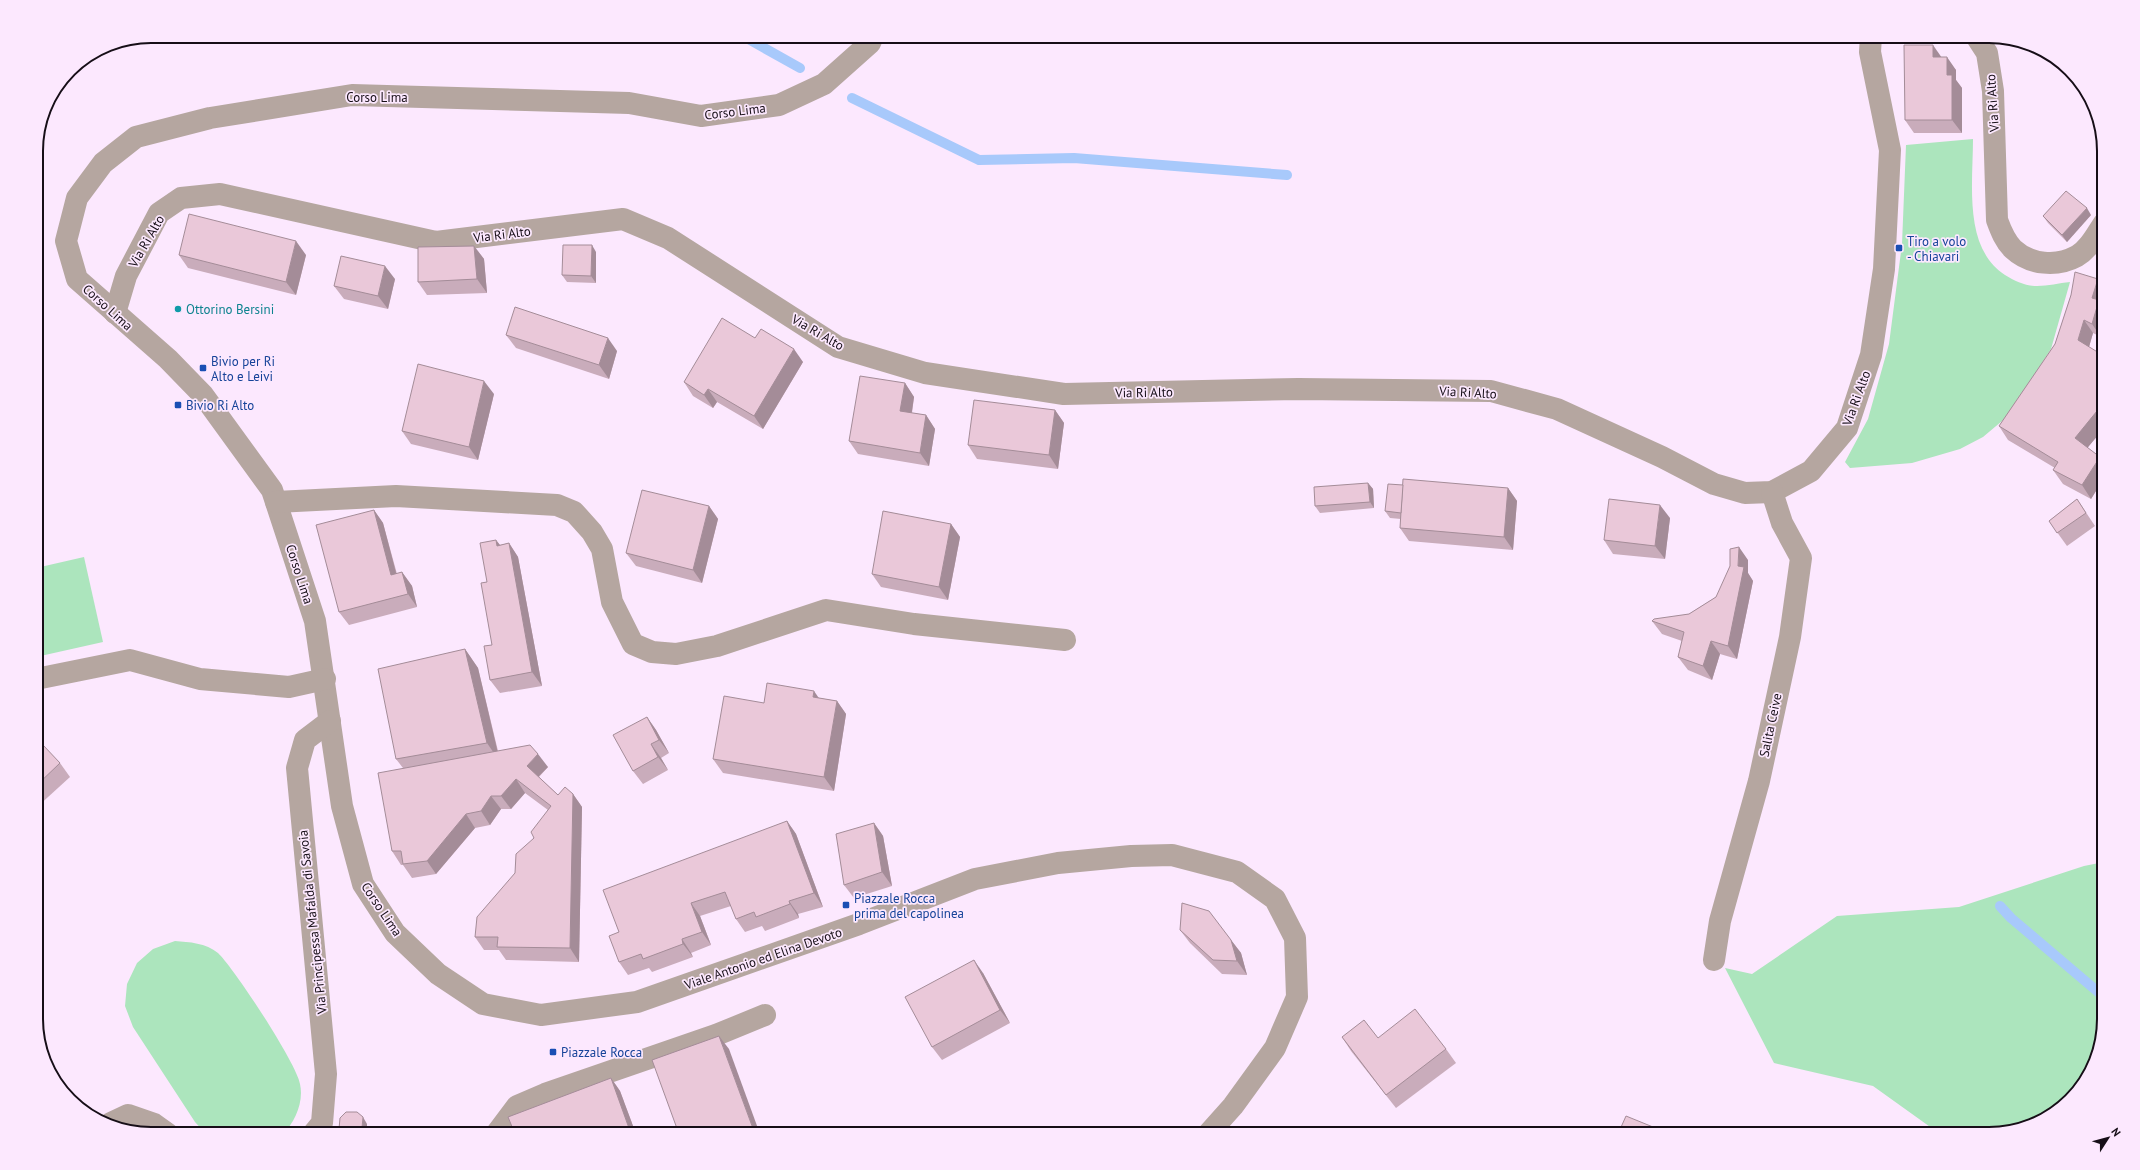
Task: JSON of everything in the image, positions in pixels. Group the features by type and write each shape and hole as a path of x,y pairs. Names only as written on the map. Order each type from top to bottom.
{"street":[{"name":"Corso Lima","path":"541,1015 483,1004 438,974 395,932 363,884 342,806 315,621 272,490 203,394 168,359 77,279 66,241 77,198 103,163 136,137 210,118 352,95 629,103 701,116 779,105 824,84 870,43"},
{"name":"Via Ri Alto","path":"115,314 126,276 159,213 181,198 220,194 436,242 623,219 668,238 838,347 925,373 1064,394 1298,389 1491,391 1557,409 1662,457 1714,484 1745,493 1772,492 1811,471 1847,428 1871,355 1884,269 1890,150 1870,52 1871,43"},
{"name":"Via Ri Alto","path":"1981,43 1987,53 1993,91 1997,220 2003,236 2014,250 2028,259 2044,263 2061,262 2077,256 2090,245 2097,234"},
{"name":"Salita Ceive","path":"1714,960 1720,921 1759,781 1790,637 1801,558 1782,523 1772,492"},
{"path":"276,502 396,496 557,504 574,512 592,532 602,549 612,602 633,644 652,652 676,654 717,646 826,610 914,624 1064,640"},
{"path":"43,678 130,660 200,679 289,687 324,679"},
{"name":"Via Principessa Mafalda di Savoia","path":"319,1127 322,1123 326,1074 297,768 305,740 330,721"},
{"name":"Viale Antonio ed Elina Devoto","path":"541,1015 637,1002 859,924 975,879 1058,863 1131,856 1172,855 1237,872 1275,899 1294,938 1297,997 1275,1048 1233,1106 1214,1127"},
{"path":"501,1127 517,1106 545,1094 716,1035 765,1015"},
{"path":"116,1121 128,1115 154,1124 158,1127"}],"green space":[{"path":"1973,139 1973,213 1976,232 1982,249 1992,263 2005,275 2024,284 2041,286 2070,282 2051,349 2008,416 1983,437 1960,449 1912,463 1850,468 1845,462 1868,419 1889,344 1902,244 1906,145"},
{"path":"84,557 103,642 43,655 43,566"},
{"path":"2097,863 2097,1026 2095,1040 2086,1067 2075,1085 2055,1105 2030,1119 2017,1123 1989,1127 1930,1127 1873,1086 1774,1063 1725,968 1752,974 1837,916 1959,907 2084,866"},
{"path":"175,941 192,943 208,947 218,953 226,962 264,1017 296,1073 300,1084 301,1098 298,1111 289,1127 200,1127 195,1122 133,1027 125,1006 127,984 137,963 153,949"}],"building":[{"path":"1904,45 1933,45 1933,57 1947,57 1947,75 1952,75 1952,120 1905,120"},
{"path":"2066,191 2087,208 2062,235 2043,216"},
{"path":"189,214 296,241 286,282 179,255"},
{"path":"563,245 592,245 591,276 562,275"},
{"path":"474,246 477,279 418,282 418,247"},
{"path":"341,256 385,266 378,296 334,286"},
{"path":"2075,272 2097,279 2092,298 2097,299 2097,307 2092,324 2084,320 2078,340 2097,352 2097,411 2075,438 2097,455 2097,462 2082,485 2053,470 2058,462 1999,426 2055,344 2071,295"},
{"path":"515,307 608,338 599,365 506,335"},
{"path":"722,318 755,338 761,329 794,349 754,416 708,389 704,395 684,382"},
{"path":"418,364 484,381 469,447 402,431"},
{"path":"860,376 905,383 900,411 926,415 920,453 849,441"},
{"path":"974,400 1055,410 1049,455 968,445"},
{"path":"1403,479 1508,488 1504,537 1400,528"},
{"path":"1368,483 1370,502 1315,506 1314,487"},
{"path":"1388,484 1403,485 1401,513 1385,511"},
{"path":"642,490 709,506 693,570 626,553"},
{"path":"1609,499 1660,505 1655,546 1604,540"},
{"path":"2077,499 2086,513 2057,533 2049,521"},
{"path":"374,510 391,575 402,572 408,594 339,612 316,525"},
{"path":"883,511 951,524 939,587 872,574"},
{"path":"496,540 497,546 509,543 532,672 490,680 484,646 492,645 481,583 487,582 480,543"},
{"path":"1739,547 1738,566 1744,567 1728,646 1711,641 1703,666 1678,657 1684,632 1652,621 1654,619 1689,614 1716,597 1730,566 1730,549"},
{"path":"465,649 487,743 396,759 378,669"},
{"path":"767,683 814,691 813,697 837,701 824,777 713,759 724,696 764,703"},
{"path":"647,717 659,740 651,744 658,757 633,771 613,735"},
{"path":"43,745 60,763 43,779"},
{"path":"530,745 538,754 527,766 558,795 565,787 573,794 570,948 497,947 498,937 475,937 477,917 515,873 516,854 534,838 531,832 551,806 516,779 501,796 491,796 481,811 466,814 427,861 403,864 401,851 392,851 378,773"},
{"path":"787,821 814,893 789,901 790,904 756,917 754,912 736,919 725,892 691,903 702,932 682,939 683,944 643,959 641,954 619,962 609,936 619,932 603,890"},
{"path":"874,823 882,872 844,885 836,834"},
{"path":"1182,903 1209,911 1231,940 1237,961 1213,960 1180,930"},
{"path":"974,960 1000,1010 932,1047 905,997"},
{"path":"1415,1009 1446,1049 1386,1095 1342,1037 1364,1020 1378,1038"},
{"path":"719,1036 752,1127 676,1127 652,1060"},
{"path":"611,1078 629,1127 512,1127 508,1117"},
{"path":"346,1112 357,1112 363,1117 362,1127 339,1127 340,1118"},
{"path":"1626,1116 1653,1127 1621,1127"}],"waterway":[{"path":"755,43 800,68"},
{"path":"852,98 979,160 1074,158 1287,175"},
{"path":"2000,906 2011,918 2097,991"}],"place":[{"name":"Tiro a volo - Chiavari","path":"1899,248"},
{"name":"Ottorino Bersini","path":"178,309"},
{"name":"Bivio per Ri Alto e Leivi","path":"203,368"},
{"name":"Bivio Ri Alto","path":"178,405"},
{"name":"Piazzale Rocca prima del capolinea","path":"846,905"},
{"name":"Piazzale Rocca","path":"553,1052"}]}
